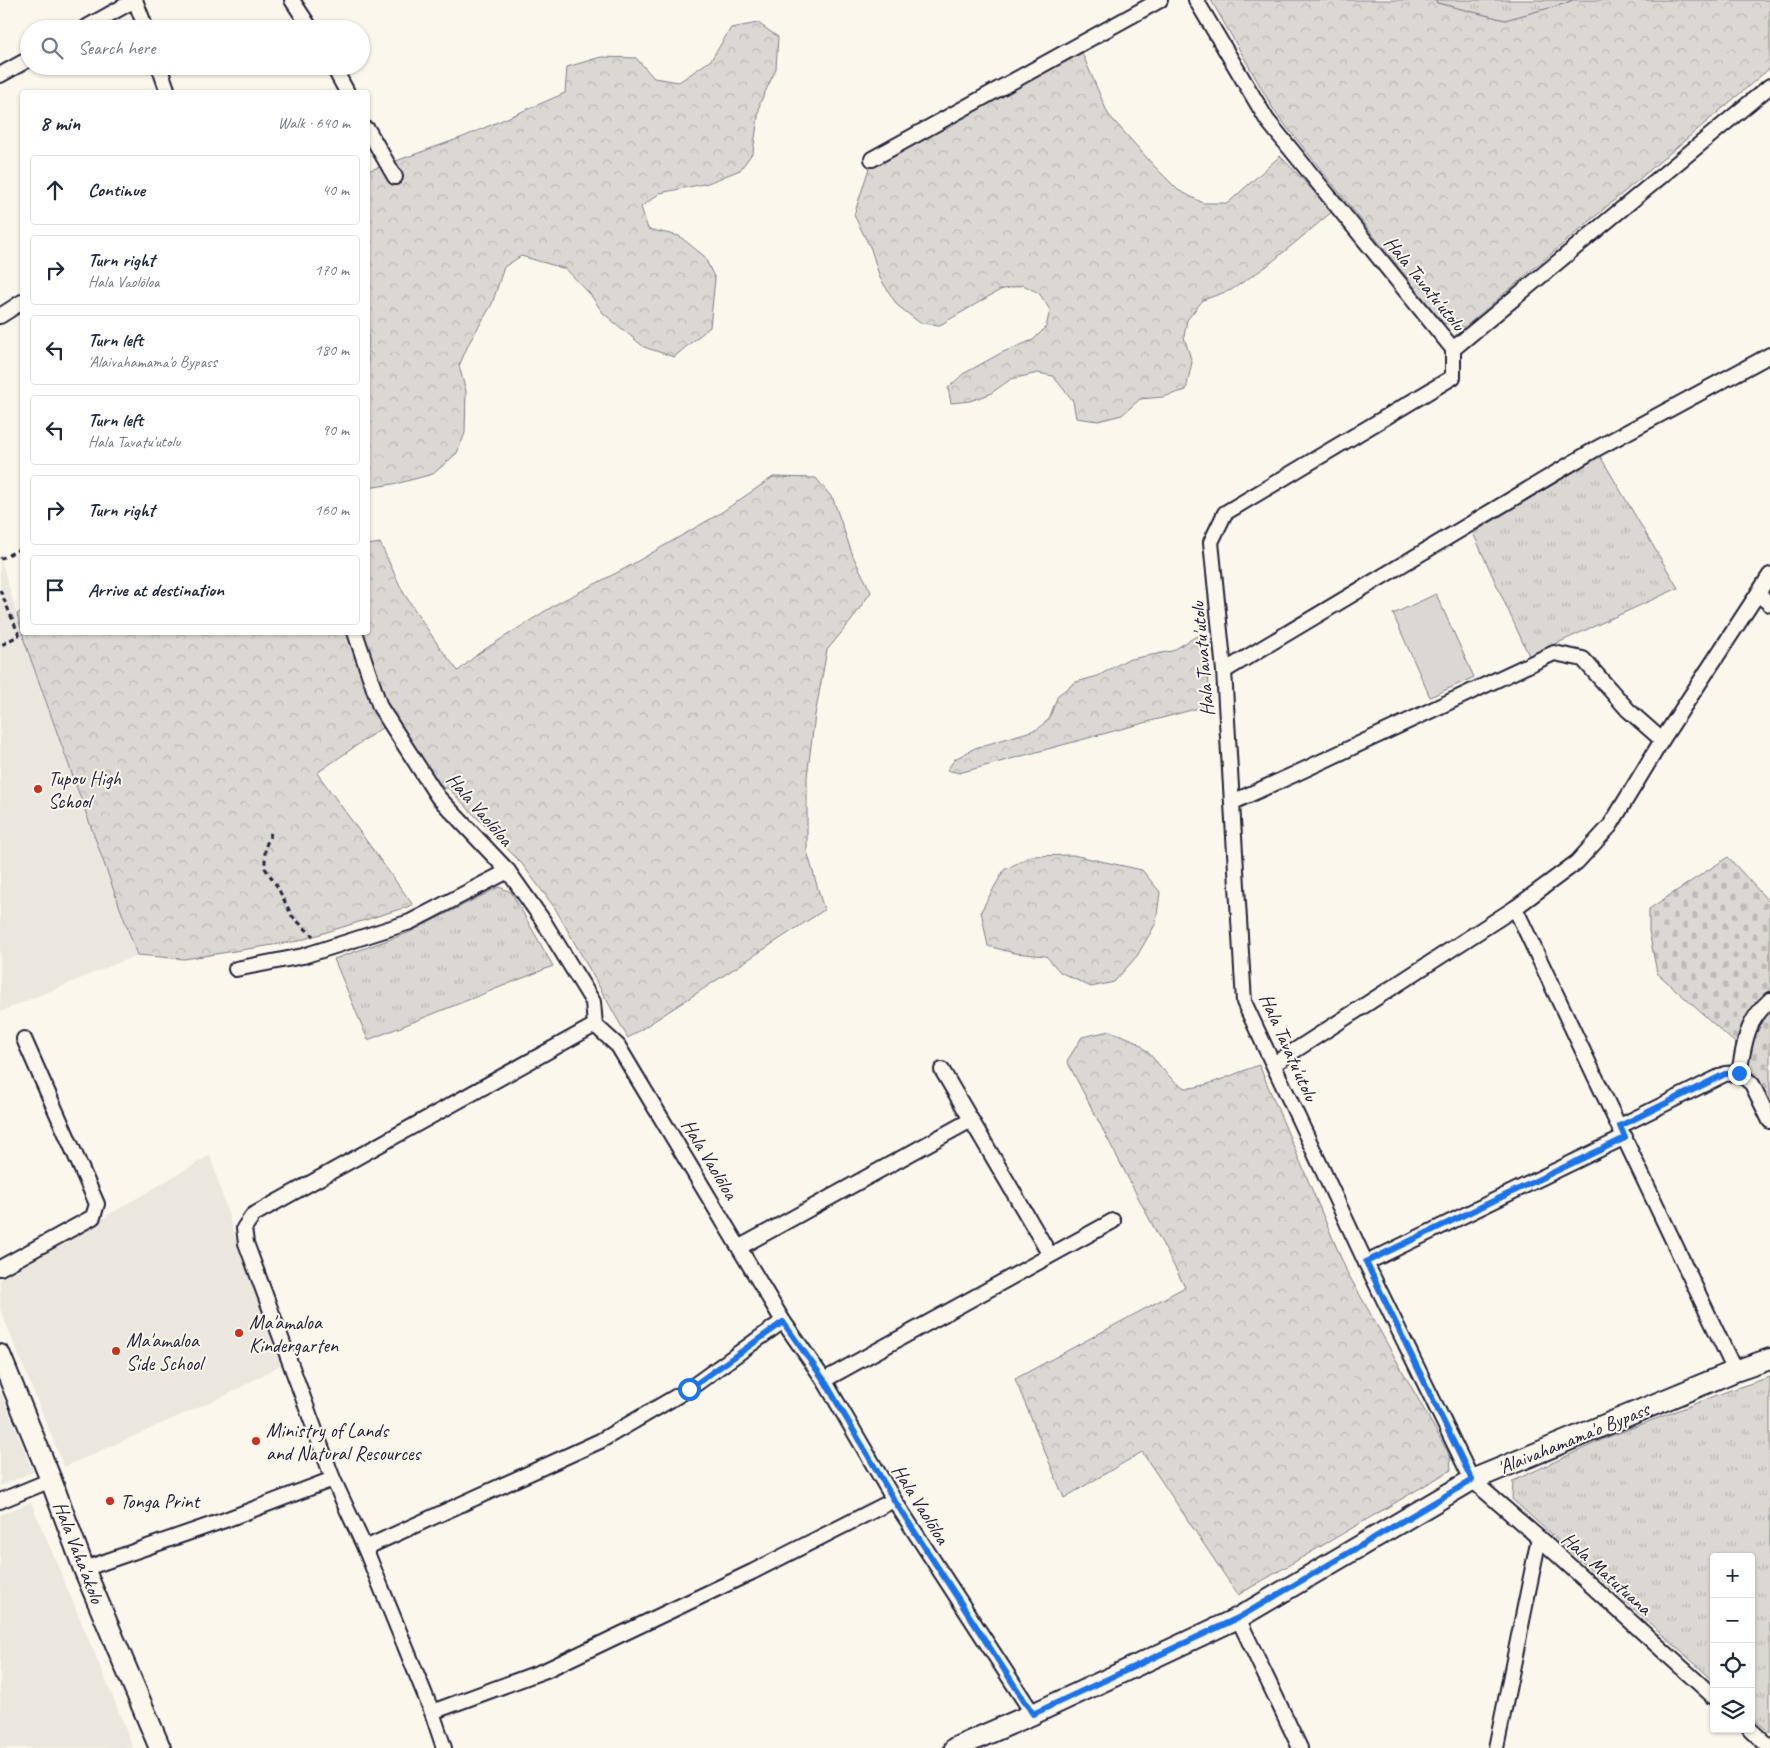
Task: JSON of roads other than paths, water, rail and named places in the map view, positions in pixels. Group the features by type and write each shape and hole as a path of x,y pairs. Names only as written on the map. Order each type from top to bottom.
{"main road":[{"name":"Hala Vaha'akolo","path":"0,1355 51,1480 84,1569 160,1748"},
{"name":"'Alaivahamama'o Bypass","path":"955,1748 1033,1714 1238,1618 1472,1480 1735,1371 1770,1359"}],"street":[{"path":"99,20 135,0 143,20"},
{"path":"292,0 305,20"},
{"path":"872,159 1160,0"},
{"name":"Hala Tavatu'utolu","path":"1196,0 1267,120 1454,349 1452,377 1225,513 1211,542 1224,671 1244,1002 1366,1262 1472,1480"},
{"path":"0,75 20,64"},
{"path":"162,75 167,90"},
{"path":"338,75 346,90"},
{"path":"1454,349 1770,86"},
{"path":"370,133 395,177"},
{"path":"0,316 20,303"},
{"path":"1224,671 1594,450 1770,355"},
{"path":"1274,1064 1515,908 1577,862 1610,826 1662,740 1770,575"},
{"path":"1758,594 1770,604"},
{"name":"Hala Vaolōloa","path":"356,635 380,707 438,796 508,871 542,919 593,1002 595,1025 618,1046 740,1247 783,1322 824,1380 894,1500 1033,1714"},
{"path":"1233,802 1554,653 1584,659 1628,710 1662,740"},
{"path":"236,969 303,956 410,922 508,871"},
{"path":"1515,908 1735,1371"},
{"path":"1739,1073 1746,1035 1756,1014 1770,1000"},
{"path":"444,1748 432,1712 365,1548 333,1479 246,1243 244,1228 253,1215 595,1025"},
{"path":"0,1268 92,1217 98,1204 24,1039"},
{"path":"942,1070 1050,1256"},
{"path":"1366,1262 1622,1132 1725,1074 1739,1073 1752,1084 1770,1121"},
{"path":"740,1247 971,1120"},
{"path":"824,1380 1113,1221"},
{"path":"365,1548 600,1441 689,1389 783,1322"},
{"path":"84,1569 225,1520 333,1479"},
{"path":"0,1501 51,1480"},
{"name":"Hala Matutuana","path":"1472,1480 1539,1538 1710,1693"},
{"path":"432,1712 546,1670 752,1572 894,1500"},
{"path":"1496,1748 1539,1538"},
{"path":"1238,1618 1300,1748"},
{"path":"1754,1733 1770,1748"}],"place":[{"name":"Tupou High School","path":"38,789"},
{"name":"Ma'amaloa Kindergarten","path":"239,1333"},
{"name":"Ma'amaloa Side School","path":"116,1351"},
{"name":"Ministry of Lands and Natural Resources","path":"256,1441"},
{"name":"Tonga Print","path":"110,1501"}]}
